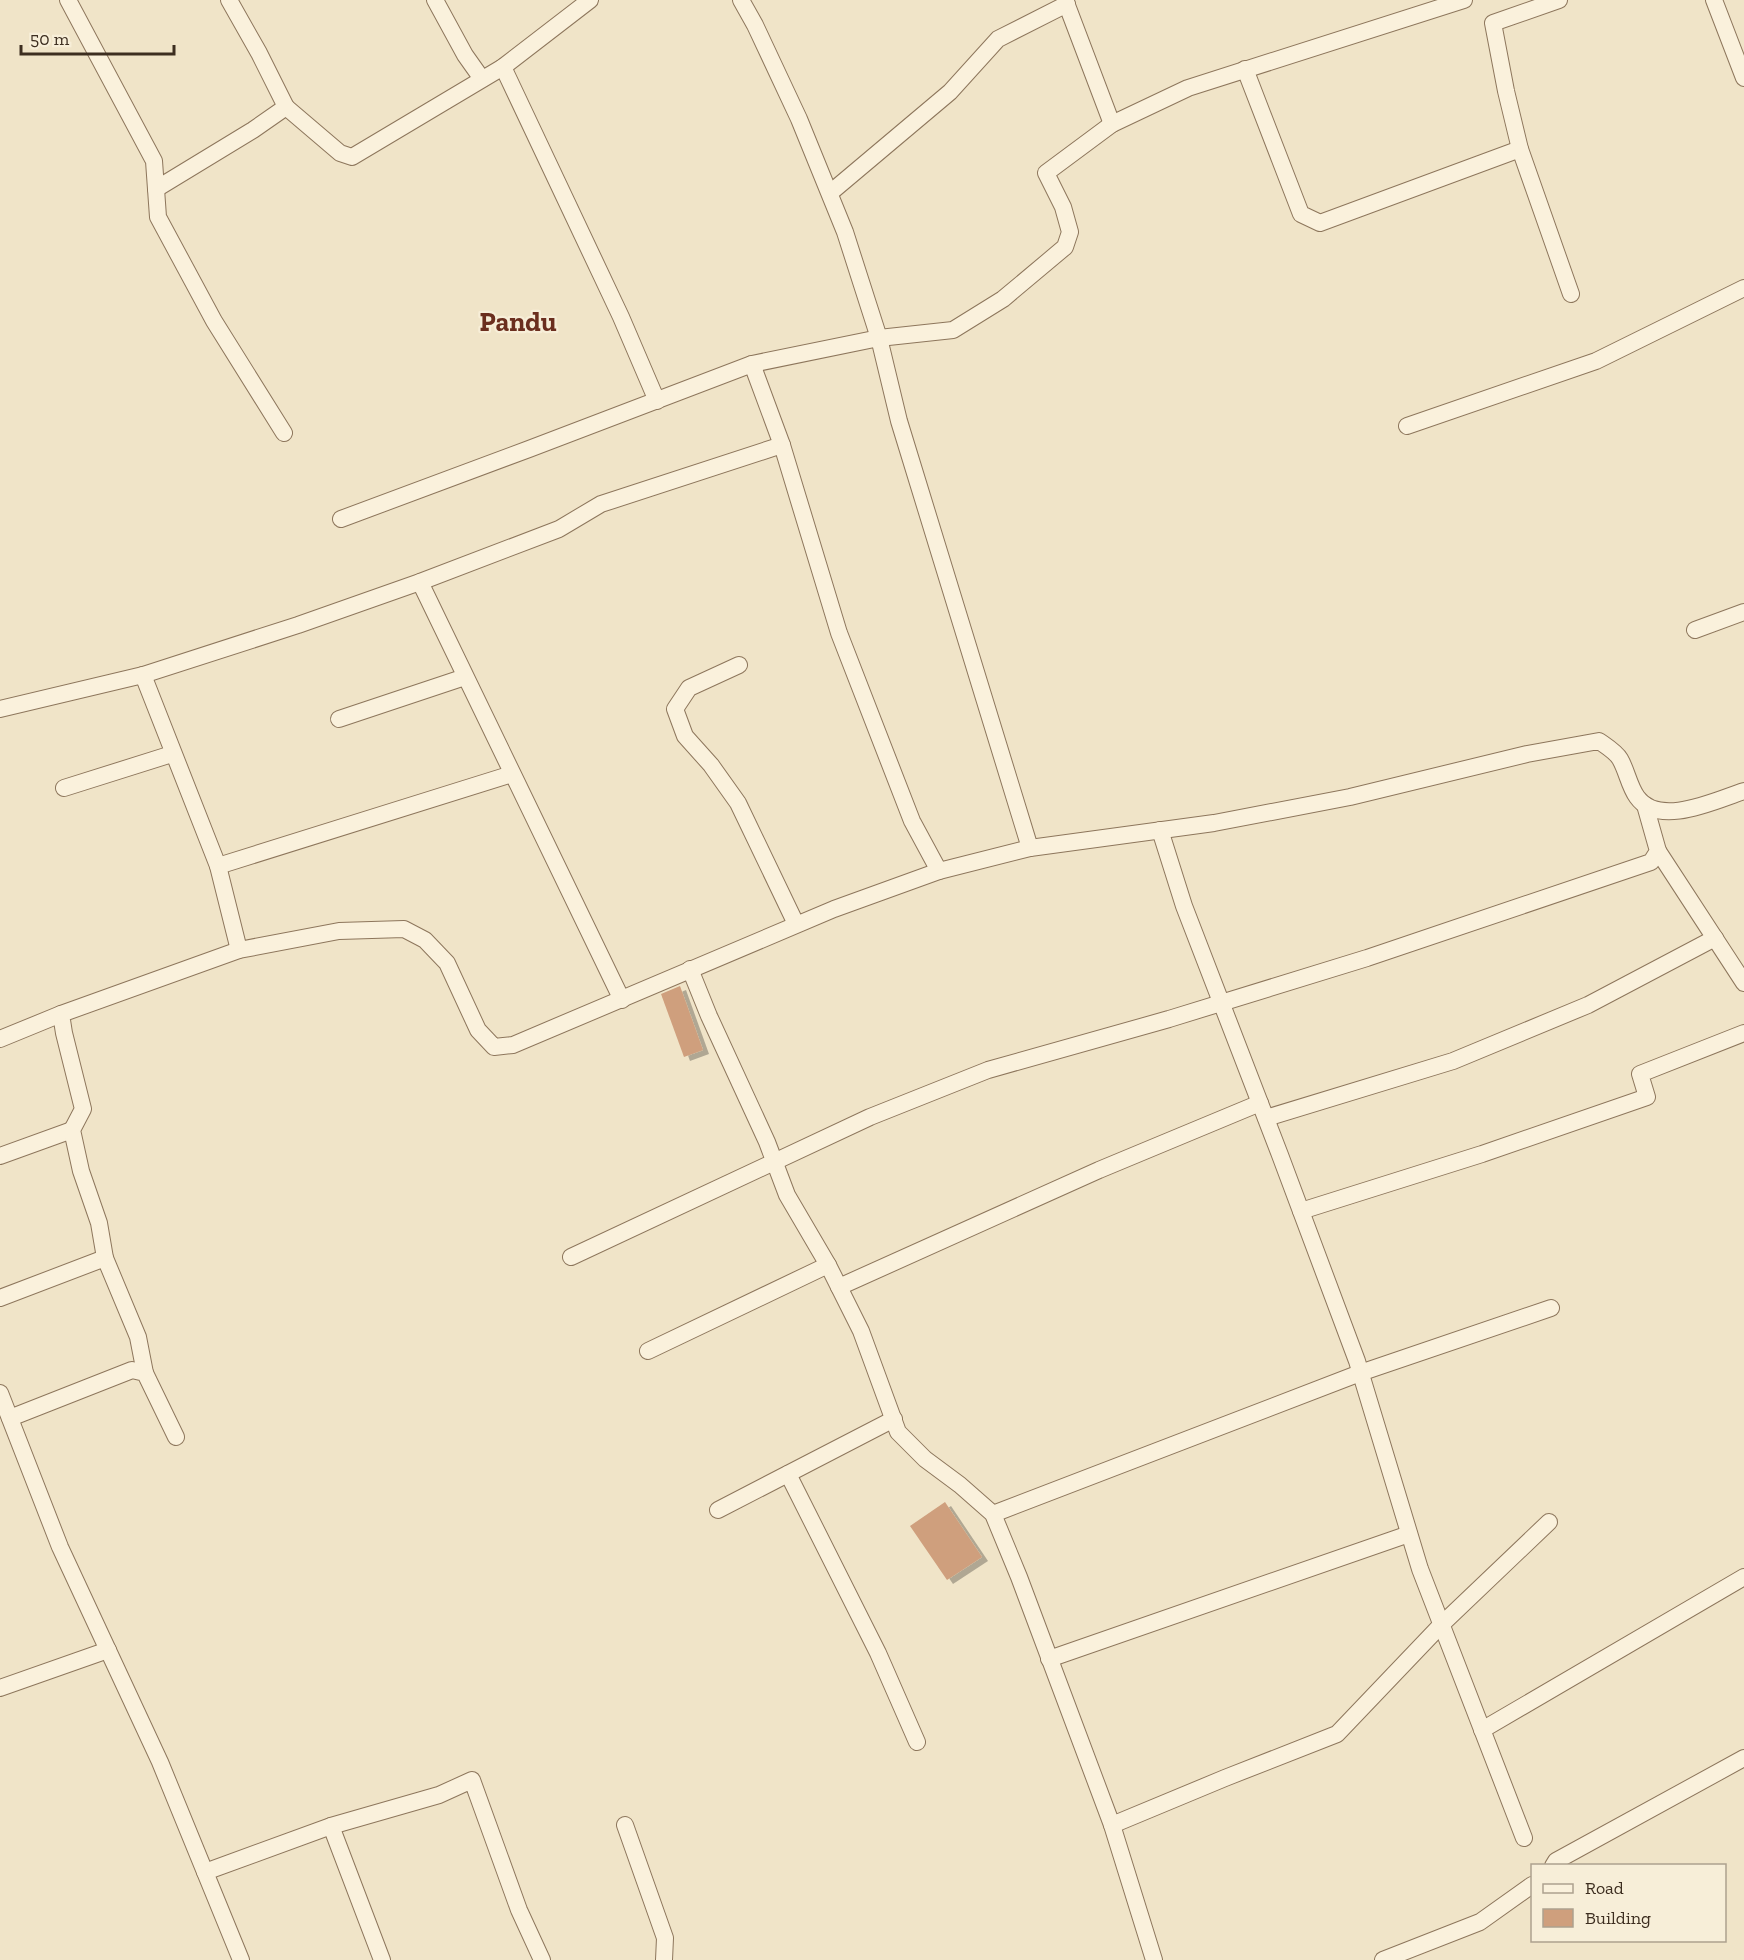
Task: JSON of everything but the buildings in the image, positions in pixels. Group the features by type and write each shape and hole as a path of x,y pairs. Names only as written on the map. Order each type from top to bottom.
{"street":[{"path":"68,0 154,161 158,217 214,321 284,434"},
{"path":"229,0 259,52 286,107 340,153 352,158 503,67 590,0"},
{"path":"435,0 465,55 482,79"},
{"path":"741,0 799,119 845,232 879,338 899,421 1030,848"},
{"path":"341,519 752,364 879,338 953,330 1003,299 1065,247 1070,232 1063,207 1046,173 1112,124 1188,88 1464,0"},
{"path":"1559,0 1493,23 1520,149 1571,294"},
{"path":"1714,0 1744,78"},
{"path":"830,193 950,92 998,39 1066,2 1112,124"},
{"path":"503,67 621,317 657,401"},
{"path":"1245,69 1301,214 1320,223 1520,149"},
{"path":"156,189 253,130 286,107"},
{"path":"1407,426 1596,361 1744,288"},
{"path":"752,364 782,445 839,633 912,820 939,871"},
{"path":"0,709 142,675 298,625 559,529 601,504 782,445"},
{"path":"420,582 622,1000"},
{"path":"1695,630 1744,612"},
{"path":"739,665 689,688 675,709 685,736 711,765 738,803 796,924"},
{"path":"142,675 218,866 239,950"},
{"path":"339,720 465,677"},
{"path":"0,1039 61,1014 239,950 339,931 404,929 425,940 447,963 478,1030 494,1047 513,1045 834,909 939,871 1030,848 1214,823 1350,797 1527,754 1599,741 1619,758 1636,797 1645,805 1665,813 1696,808 1744,790"},
{"path":"64,788 172,754"},
{"path":"218,866 512,774"},
{"path":"1645,805 1658,851 1744,983"},
{"path":"1160,830 1184,906 1263,1110 1360,1373 1420,1569 1524,1838"},
{"path":"571,1257 870,1116 988,1070 1367,958 1651,862 1658,851"},
{"path":"839,1287 1099,1170 1263,1110 1453,1061 1588,1005 1715,938"},
{"path":"690,969 787,1195 828,1265 861,1331 898,1432 925,1459 993,1514 1112,1825 1154,1960"},
{"path":"61,1014 63,1034 83,1109 72,1130 81,1171 99,1224 105,1258 138,1337 145,1373 176,1437"},
{"path":"1301,1212 1482,1154 1647,1096 1640,1074 1744,1033"},
{"path":"0,1156 72,1130"},
{"path":"0,1298 105,1258"},
{"path":"648,1351 828,1265"},
{"path":"993,1514 1360,1373 1551,1308"},
{"path":"10,1418 132,1370 145,1373"},
{"path":"0,1393 60,1547 160,1762 241,1960"},
{"path":"718,1510 894,1419"},
{"path":"788,1474 878,1653 917,1742"},
{"path":"1112,1825 1337,1734 1441,1625 1550,1522"},
{"path":"1049,1659 1409,1534"},
{"path":"1482,1730 1744,1577"},
{"path":"0,1688 108,1650"},
{"path":"1554,1864 1744,1758"},
{"path":"205,1872 331,1826 439,1796 472,1780 519,1910 542,1960"},
{"path":"331,1826 382,1960"},
{"path":"624,1826 665,1938 664,1960"},
{"path":"1383,1960 1480,1922 1531,1886"}],"district":[{"name":"Pandu","path":"518,322"}]}
